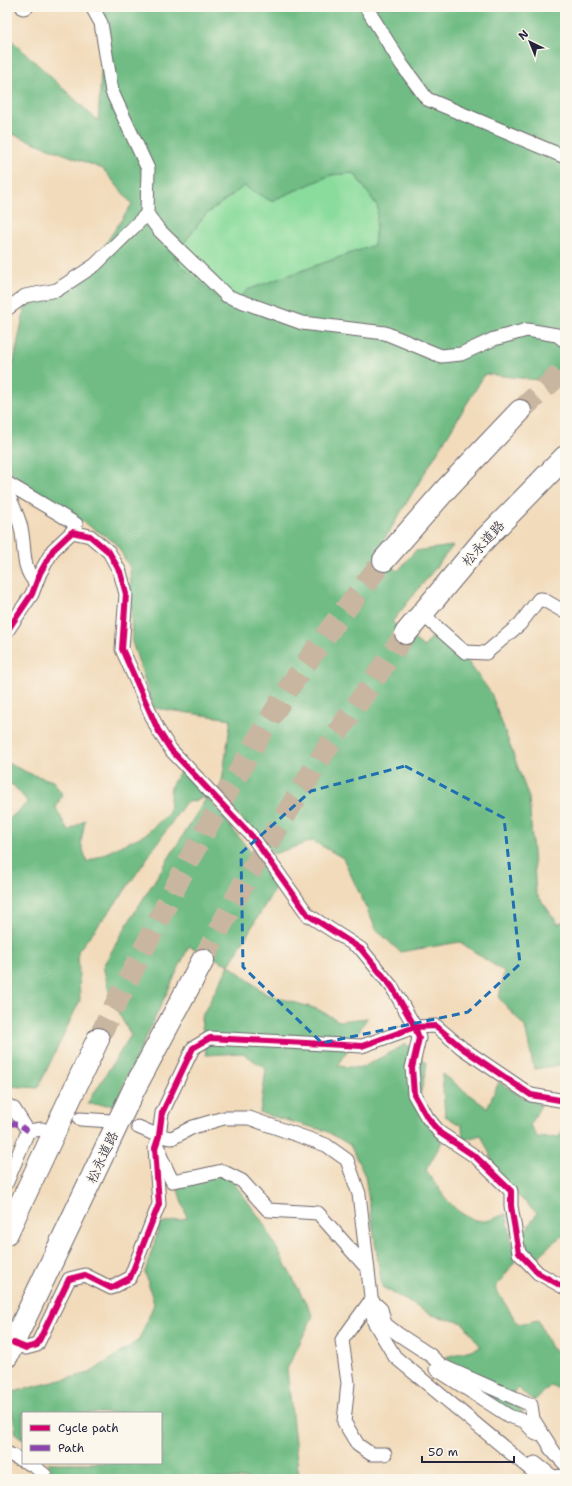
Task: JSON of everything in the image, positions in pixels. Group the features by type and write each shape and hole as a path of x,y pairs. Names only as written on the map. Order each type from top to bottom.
{"highway":[{"path":"384,560 447,488 520,411"},
{"name":"松永道路","path":"406,633 482,542 565,457"},
{"name":"松永道路","path":"10,1349 134,1089 203,960"},
{"path":"7,1233 98,1039"}],"street":[{"path":"23,7 26,7"},
{"path":"92,7 101,23 112,92 148,169 147,214 159,230 227,296 302,323 385,333 441,356 461,354 494,339 527,330 557,335 565,341"},
{"path":"366,7 402,65 427,99 565,157"},
{"path":"7,309 25,296 57,290 95,265 147,214"},
{"path":"7,483 76,524 72,532 53,550 36,582 32,594 7,631"},
{"path":"7,492 21,525 25,558 31,578 36,582"},
{"path":"72,532 90,536 109,552 120,572 126,594 122,649 158,730 171,750 252,836 308,915 361,949 392,987 415,1027 419,1038 412,1068 414,1094 427,1118 440,1133 476,1157 511,1191 510,1206 519,1253 538,1273 565,1288"},
{"path":"422,614 465,652 486,653 520,624 539,599 542,599 565,612"},
{"path":"366,1267 318,1213 268,1210 242,1181 222,1171 172,1181 160,1155 159,1136 162,1113 193,1048 210,1038 362,1046 415,1027 436,1026 462,1048 531,1094 565,1101"},
{"path":"7,1105 14,1109 28,1131"},
{"path":"138,1127 159,1136 172,1138 193,1127 224,1118 249,1118 326,1145 347,1160 359,1194 366,1267 374,1322 395,1357 542,1479"},
{"path":"80,1119 111,1121"},
{"path":"28,1131 42,1129"},
{"path":"7,1182 28,1131"},
{"path":"10,1349 26,1348 38,1345 69,1279 85,1275 111,1288 130,1278 159,1204 155,1148 159,1136"},
{"path":"371,1300 342,1340 348,1383 344,1422 358,1445 371,1454 385,1454"},
{"path":"371,1300 381,1309 385,1324 430,1355 442,1366 531,1405 533,1419 560,1459"},
{"path":"386,1341 392,1337 458,1384 509,1416 524,1421 560,1459"},
{"path":"7,1453 22,1460"},
{"path":"524,1464 529,1459 553,1477 565,1476"},
{"path":"29,1464 45,1475 44,1479"}],"highlighted area":[{"path":"405,766 504,818 520,964 468,1012 322,1043 243,967 241,853 311,791"}],"green space":[{"path":"102,7 565,7 565,383 485,374 376,553 398,571 415,551 453,546 392,622 424,647 433,636 468,662 491,693 529,798 536,893 558,924 565,921 565,1064 534,1069 525,1027 499,998 504,972 460,942 400,952 376,929 343,858 313,841 273,854 220,795 231,719 154,708 132,642 130,568 116,543 13,477 7,459 7,394 25,307 78,285 132,204 103,169 7,132 7,36 98,121 105,13","holes":["354,173 378,207 374,245 247,290 232,305 220,300 173,258 205,215 244,186 271,201 331,175"]},
{"path":"354,173 378,207 374,245 247,290 232,305 220,300 173,258 205,215 244,186 271,201 331,175"},
{"path":"7,763 31,774 53,781 62,794 56,808 68,831 85,820 81,843 87,862 146,834 169,813 171,786 181,770 207,797 185,803 119,899 78,951 80,1000 38,1088 7,1086 7,821 28,802 13,785 7,784"},
{"path":"207,797 277,885 229,965 189,946 114,1105 87,1104 131,1035 111,1000 103,966 128,923"},
{"path":"229,965 266,994 317,1009 339,1021 367,1018 338,1066 361,1068 406,1044 427,1064 420,1096 442,1142 426,1170 455,1209 472,1219 484,1221 506,1214 516,1260 495,1288 518,1324 538,1320 551,1348 565,1356 565,1392 551,1385 534,1401 517,1388 508,1400 523,1412 517,1417 467,1381 446,1357 481,1347 463,1323 432,1315 382,1287 365,1176 350,1145 326,1131 260,1113 266,1069 243,1053 206,1055 201,1018"},
{"path":"442,1074 487,1108 499,1082 519,1095 541,1105 530,1125 538,1138 559,1137 565,1127 565,1234 552,1243 534,1262 520,1239 537,1213 514,1192 495,1166 481,1135 463,1140 462,1126 445,1116"},
{"path":"214,1175 231,1179 262,1221 313,1316 287,1369 299,1479 52,1479 53,1475 48,1464 162,1464 162,1412 22,1412 22,1438 16,1434 9,1393 90,1373 139,1340 154,1304 145,1272 160,1224 187,1218 177,1187"}],"tunnel":[{"path":"520,411 565,369"},
{"path":"98,1039 192,854 258,738 292,683 334,624 384,560"},
{"path":"203,960 247,877 327,748 406,633"}],"marked path":[{"path":"7,1124 18,1124 28,1131"}],"cycle path":[{"path":"7,631 32,594 40,573 53,550 72,532 90,536 109,552 120,572 126,594 122,649 158,730 171,750 252,836 308,915 361,949 392,987 415,1027 419,1038 412,1068 414,1094 427,1117 440,1133 476,1157 511,1191 511,1206 519,1253 538,1273 565,1288"},
{"path":"14,1343 26,1348 37,1345 69,1279 85,1275 111,1288 130,1278 159,1204 155,1148 159,1136 162,1113 193,1048 210,1038 362,1046 415,1027 436,1026 462,1048 531,1095 565,1101"}]}
